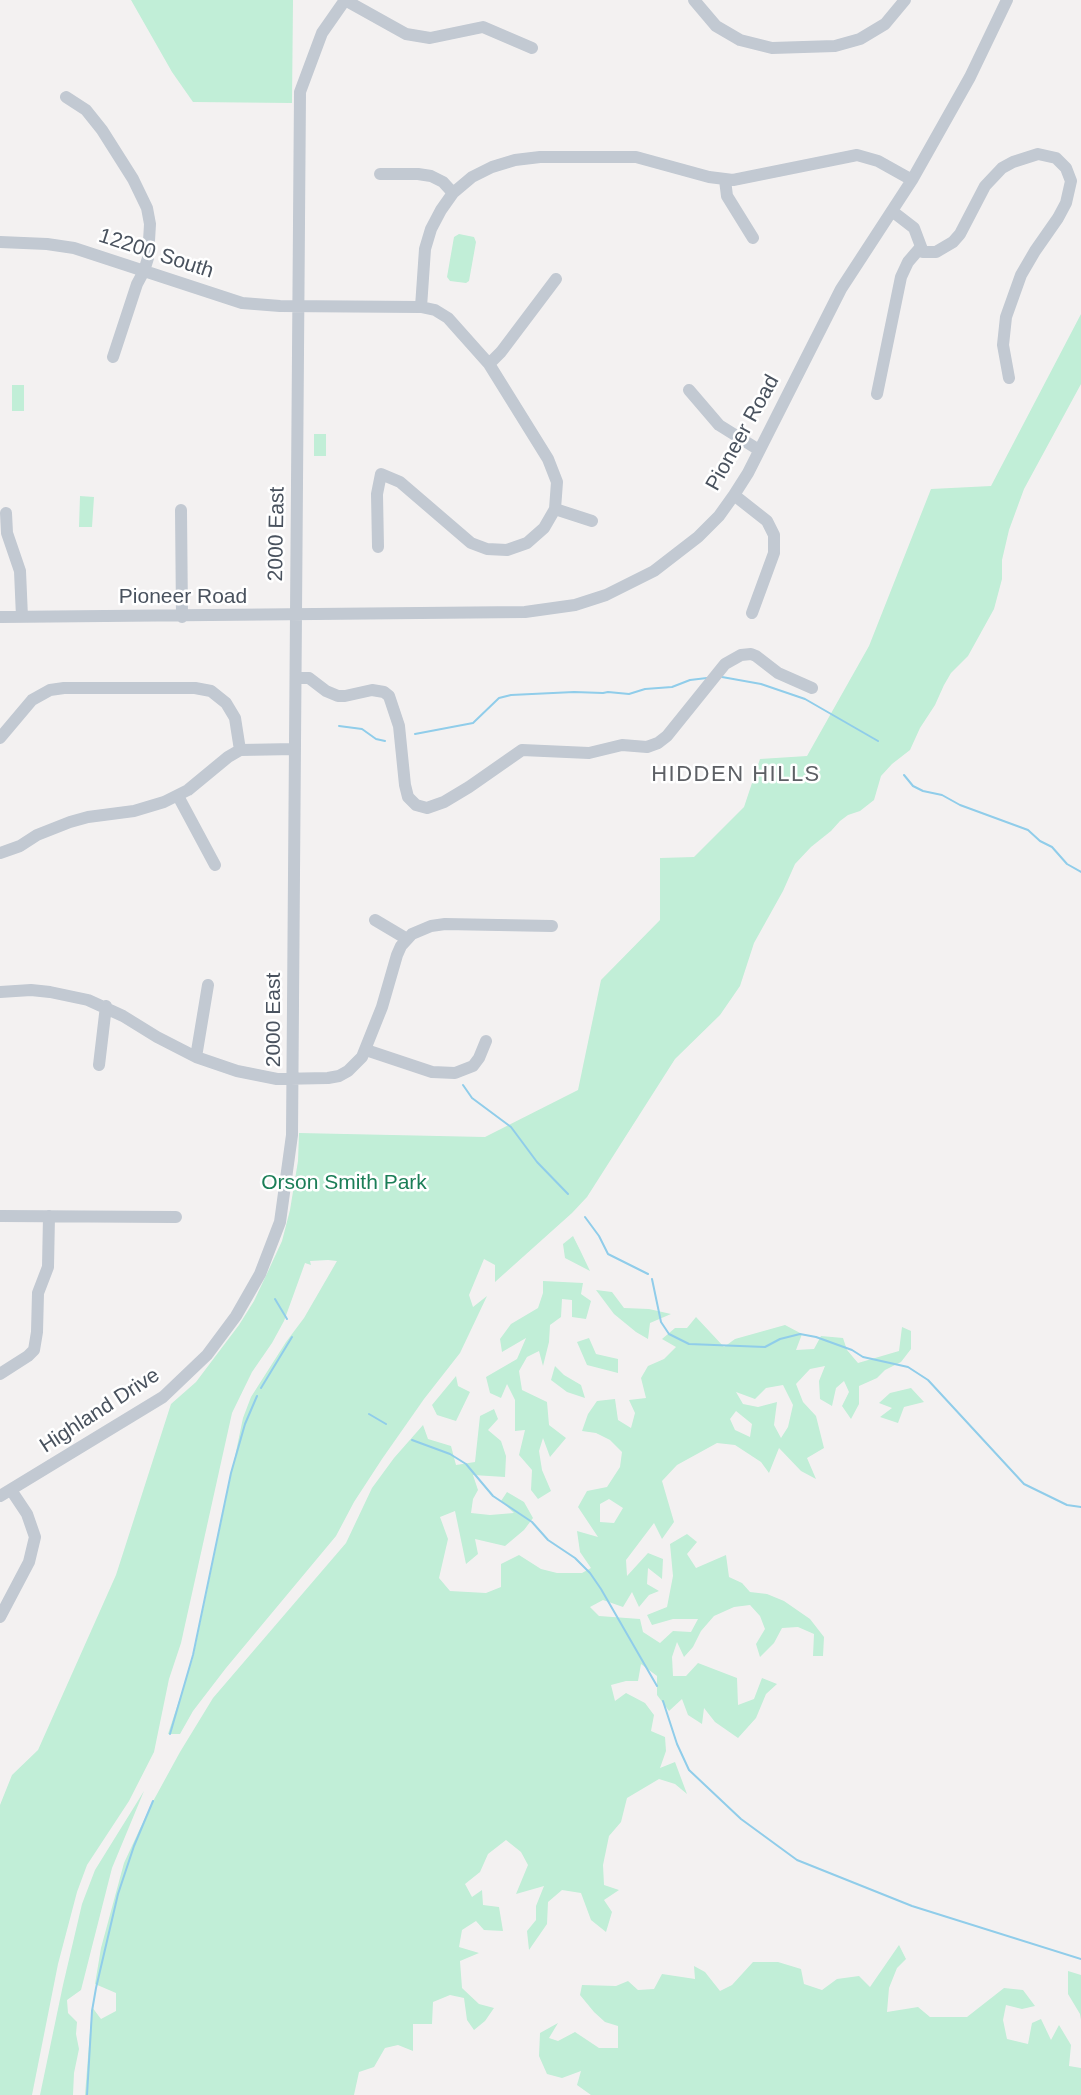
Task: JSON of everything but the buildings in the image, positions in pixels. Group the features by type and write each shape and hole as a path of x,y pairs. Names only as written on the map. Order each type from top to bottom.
{"street":[{"path":"345,0 406,34 430,38 483,27 532,48"},
{"name":"2000 East","path":"293,1078 300,92 322,33 345,0"},
{"path":"694,0 716,26 740,40 772,48 836,46 860,39 885,24 905,0"},
{"name":"Pioneer Road","path":"0,617 296,616 525,612 575,605 606,595 638,580 673,558 705,530 719,516 734,495 841,289 912,180 970,77 1007,0"},
{"path":"66,97 86,110 94,119 142,195 150,224 148,258 113,357"},
{"path":"892,211 914,228 920,248 927,253 936,252 953,242 966,225 985,186 993,176 1013,162 1032,155 1044,154 1056,158 1066,168 1071,181 1066,203 1021,275 1006,317 1003,345 1009,378"},
{"path":"378,547 377,494 381,474 400,482 471,543 487,549 507,550 527,543 544,528 555,509 558,491 552,465 489,364 448,318 435,310 421,307 423,260 427,239 435,219 453,193 482,171 503,163 527,158 636,158 725,180 742,179 857,155 878,161 912,180"},
{"path":"380,174 431,176 442,182 453,193"},
{"path":"725,180 727,196 753,238"},
{"name":"12200 South","path":"0,242 47,244 74,248 242,303 421,307"},
{"path":"877,394 901,277 908,262 920,248"},
{"path":"489,364 501,352 556,279"},
{"path":"689,390 719,425 759,450"},
{"path":"734,495 767,520 774,534 774,553 752,613"},
{"path":"555,509 592,521"},
{"path":"181,510 182,617"},
{"path":"6,513 7,533 20,571 22,617"},
{"path":"296,678 309,678 326,691 338,696 372,690 384,692 389,696 399,726 408,797 416,805 427,808 444,802 469,788 522,750 589,753 622,745 653,746 667,736 722,668 735,657 751,654 778,673 812,688"},
{"path":"0,738 32,700 50,690 64,688 195,688 211,691 226,703 234,718 240,750"},
{"path":"0,853 20,846 45,831 70,822 88,817 134,812 178,795 240,750 295,749"},
{"path":"178,795 215,865"},
{"path":"375,921 407,939"},
{"path":"0,992 31,990 50,992 70,995 106,1006 196,1058 217,1066 258,1076 328,1078 339,1076 356,1064 366,1050 386,996 397,955 407,939 424,928 438,924 552,926"},
{"path":"196,1058 208,985"},
{"path":"99,1065 106,1006"},
{"path":"366,1050 432,1072 455,1073 473,1066 486,1041"},
{"name":"Highland Drive","path":"5,1493 163,1397 207,1355 236,1316 260,1274 280,1222 292,1135 293,1078"},
{"path":"0,1216 176,1216"},
{"path":"0,1374 34,1350 38,1293 48,1267 49,1216"},
{"path":"0,1617 29,1562 35,1537 27,1514 5,1493"}],"green space":[{"path":"131,0 293,0 292,103 193,102 172,72"},
{"path":"459,234 474,237 476,242 469,281 466,283 450,281 447,277 454,237"},
{"name":"Orson Smith Park","path":"1081,314 1081,384 1024,489 1009,530 1002,560 1002,579 994,609 968,656 951,673 910,750 881,776 874,800 860,811 840,821 795,864 754,943 740,986 720,1015 675,1059 587,1197 495,1282 495,1265 484,1259 469,1295 473,1307 487,1296 460,1353 382,1459 354,1502 336,1536 226,1668 193,1711 180,1734 168,1734 193,1658 243,1418 251,1397 304,1318 337,1261 310,1261 311,1265 305,1263 284,1321 252,1372 232,1413 181,1643 169,1679 154,1752 129,1801 87,1865 77,1892 58,1964 32,2095 0,2095 0,1805 12,1775 38,1750 116,1575 171,1404 196,1382 239,1325 254,1301 282,1241 298,1161 299,1133 485,1137 578,1090 601,980 660,920 660,858 694,857 744,807 760,759 807,756 869,646 931,489 991,486"},
{"path":"12,385 24,385 24,411 12,411"},
{"path":"314,434 326,434 326,456 314,456"},
{"path":"80,496 94,497 92,527 79,527"},
{"path":"573,1236 590,1271 565,1258 563,1244"},
{"path":"543,1281 583,1283 581,1294 591,1301 586,1319 572,1317 572,1300 562,1299 561,1317 550,1325 549,1342 543,1366 539,1351 527,1357 519,1371 522,1390 547,1402 549,1425 566,1438 550,1457 543,1438 539,1451 542,1470 551,1491 538,1499 531,1490 532,1470 519,1455 525,1430 515,1431 515,1400 507,1384 501,1398 490,1393 486,1377 517,1359 526,1338 502,1352 500,1339 511,1324 538,1308 543,1293"},
{"path":"596,1290 612,1292 624,1308 649,1309 671,1314 650,1323 648,1339 614,1314"},
{"path":"696,1317 724,1347 735,1339 785,1325 802,1334 796,1350 814,1349 821,1336 843,1338 847,1350 858,1363 899,1351 902,1327 911,1331 911,1349 901,1362 885,1370 877,1378 859,1386 859,1404 851,1419 842,1406 849,1392 844,1381 836,1388 832,1406 820,1399 819,1381 825,1366 810,1369 796,1384 803,1402 816,1416 824,1448 807,1458 816,1479 801,1471 779,1448 769,1473 761,1462 735,1445 717,1443 677,1465 662,1481 674,1522 662,1539 654,1523 626,1560 627,1576 648,1553 663,1559 662,1579 648,1568 647,1584 659,1591 649,1595 639,1607 632,1592 623,1607 603,1600 590,1607 599,1616 640,1619 643,1632 660,1643 673,1631 691,1632 698,1619 673,1619 652,1625 647,1615 667,1607 673,1576 670,1544 687,1534 697,1542 687,1554 696,1568 726,1555 729,1577 742,1583 750,1592 767,1594 784,1601 810,1619 824,1637 823,1656 813,1656 814,1634 798,1627 782,1628 774,1643 760,1657 756,1644 765,1629 760,1616 750,1605 734,1607 714,1616 684,1657 677,1642 672,1657 673,1676 686,1676 698,1663 737,1678 738,1705 754,1699 762,1678 777,1684 766,1694 756,1718 738,1738 715,1722 704,1708 702,1724 688,1715 682,1699 669,1711 657,1695 657,1676 641,1664 638,1681 611,1685 615,1701 626,1693 645,1703 654,1715 651,1731 665,1737 666,1751 660,1768 675,1762 687,1794 675,1784 659,1779 627,1798 621,1822 609,1836 603,1865 604,1885 619,1890 604,1900 612,1912 606,1932 591,1920 581,1893 562,1890 548,1902 547,1924 529,1950 527,1931 536,1920 536,1906 544,1886 516,1894 528,1865 521,1852 506,1840 488,1854 480,1872 465,1884 472,1897 482,1890 483,1905 499,1907 503,1931 484,1930 476,1921 462,1930 459,1947 479,1953 460,1961 462,1988 479,2004 494,2008 485,2021 474,2030 467,2020 464,1998 450,1995 433,2002 432,2024 413,2024 413,2051 398,2045 385,2048 374,2067 359,2072 354,2095 85,2095 92,2007 101,2019 116,2011 116,1993 95,1984 101,1948 124,1863 151,1805 213,1698 346,1543 372,1488 394,1458 423,1425 428,1439 451,1446 456,1465 475,1462 480,1416 494,1409 498,1419 488,1430 501,1441 506,1456 505,1477 473,1475 478,1490 473,1499 471,1513 490,1515 514,1513 501,1501 507,1492 524,1502 533,1518 524,1530 505,1546 475,1539 478,1554 466,1564 455,1511 440,1517 448,1539 439,1578 450,1591 486,1593 501,1587 501,1564 519,1555 541,1569 557,1573 582,1573 591,1568 580,1552 577,1531 598,1537 578,1507 587,1491 607,1487 620,1467 622,1452 610,1440 596,1433 582,1431 588,1414 597,1401 615,1399 618,1420 631,1428 635,1413 629,1400 646,1398 641,1378 648,1366 664,1359 676,1347 662,1339 675,1328 687,1328","holes":["783,1385 793,1405 788,1427 781,1438 774,1425 777,1402 758,1407 743,1404 736,1392 755,1399 766,1388","736,1411 752,1424 750,1437 735,1430 730,1419","609,1499 623,1508 614,1523 600,1522 600,1504"]},
{"path":"589,1338 596,1354 618,1359 618,1373 587,1365 577,1342"},
{"path":"555,1366 564,1375 581,1385 585,1398 567,1392 551,1380"},
{"path":"456,1376 458,1386 470,1392 456,1421 437,1415 432,1405"},
{"path":"911,1388 924,1402 904,1407 898,1423 880,1417 892,1408 879,1403 890,1393"},
{"path":"144,1791 112,1868 81,1990 67,2000 68,2013 77,2022 76,2034 79,2049 74,2073 73,2095 40,2095 82,1904 95,1870"},
{"path":"899,1945 906,1959 897,1968 889,1988 887,2012 918,2007 930,2017 967,2017 1004,1988 1023,1990 1035,2006 1022,2009 1006,2005 1003,2020 1007,2039 1028,2044 1032,2023 1041,2019 1051,2040 1059,2025 1071,2045 1069,2066 1081,2068 1081,2095 591,2095 577,2085 581,2071 562,2078 547,2074 539,2056 540,2033 558,2023 549,2038 558,2041 575,2032 599,2048 618,2048 618,2026 605,2022 594,2012 580,1995 582,1985 616,1986 628,1981 638,1990 654,1989 662,1974 695,1979 694,1966 705,1972 720,1991 732,1985 753,1962 778,1962 801,1969 804,1984 822,1990 837,1979 859,1976 870,1987"},
{"path":"1068,1971 1081,1975 1081,2020 1068,1994"}],"waterway":[{"path":"722,677 761,684 805,699 878,741"},
{"path":"415,734 473,723 499,698 511,695 574,692 629,694 707,678"},
{"path":"339,726 362,729 376,739 385,741"},
{"path":"904,775 913,786 923,791 942,795 960,805 1028,830 1040,841 1052,847 1067,864 1081,872"},
{"path":"463,1085 472,1098 511,1127 537,1162 568,1194"},
{"path":"585,1217 599,1236 608,1254 648,1274"},
{"path":"652,1279 661,1322 669,1334 689,1344 765,1347 780,1339 800,1334 816,1337 852,1350 863,1357 908,1367 928,1380 1024,1484 1067,1505 1081,1507"},
{"path":"275,1299 287,1319"},
{"path":"261,1388 292,1337"},
{"path":"170,1734 193,1655 231,1473 245,1424 257,1396"},
{"path":"369,1414 386,1424"},
{"path":"412,1440 450,1454 466,1464 493,1496 532,1522 548,1540 575,1558 590,1573 657,1686"},
{"path":"663,1701 677,1744 689,1770 741,1819 797,1860 912,1906 1081,1959"},
{"path":"87,2095 92,2011 96,1988 118,1894 134,1846 153,1801"}],"district":[{"name":"HIDDEN HILLS","path":"736,775"}]}
